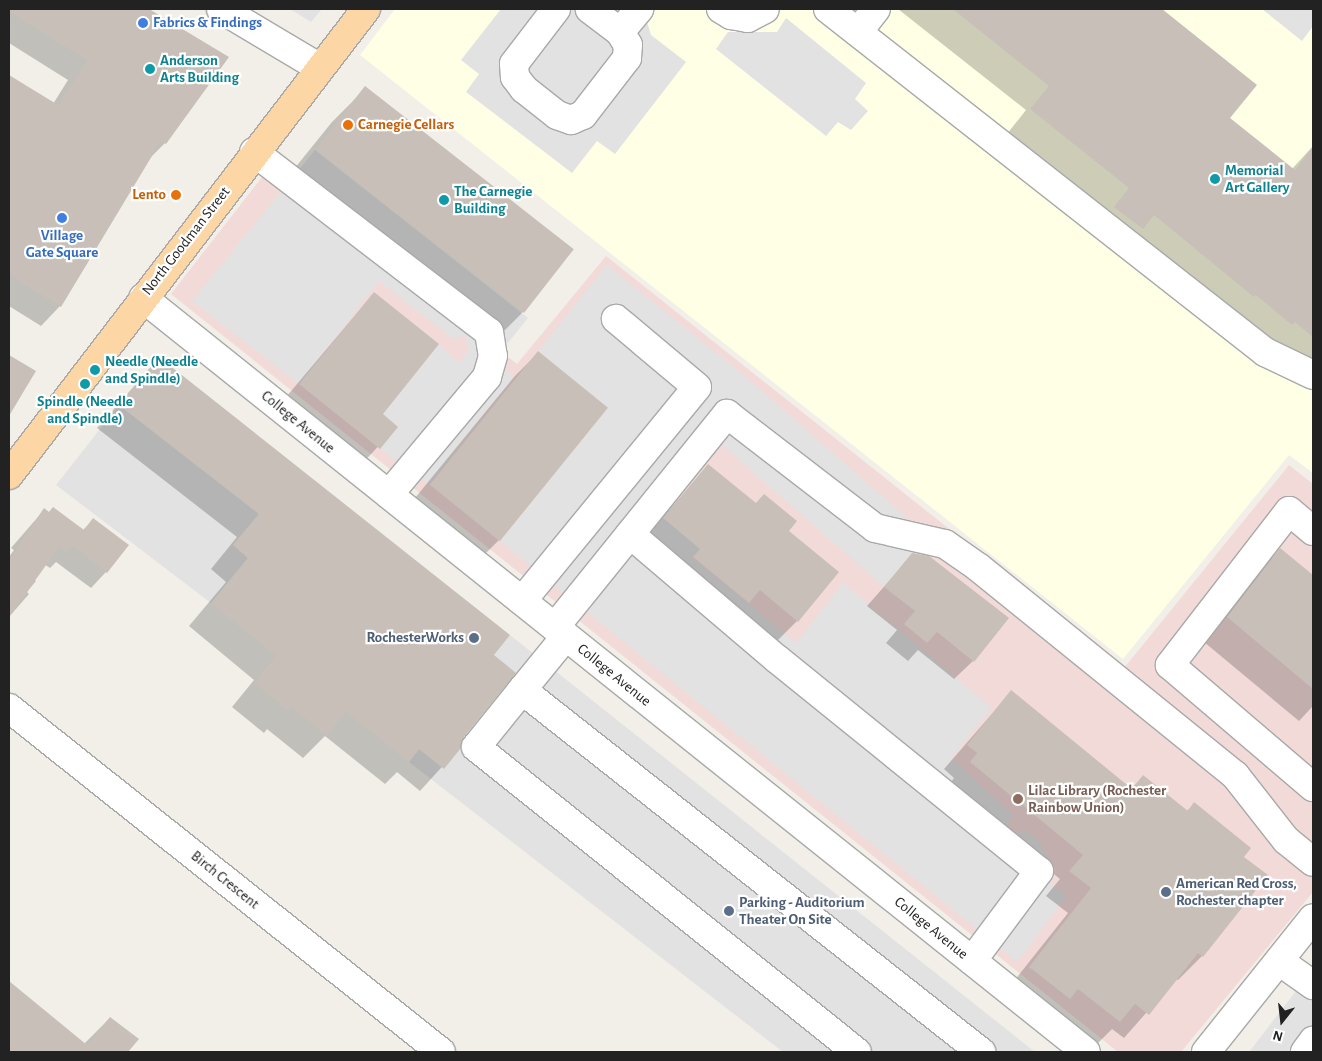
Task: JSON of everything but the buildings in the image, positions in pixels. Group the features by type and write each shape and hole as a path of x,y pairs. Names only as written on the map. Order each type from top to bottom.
{"main road":[{"name":"North Goodman Street","path":"9,475 254,152 366,9"}],"street":[{"path":"221,9 320,68"},
{"path":"556,9 514,64 516,77 524,90 557,115 571,120 583,115 627,58 628,45 620,32 590,9"},
{"path":"620,32 639,9"},
{"path":"721,9 731,15 748,18 765,9"},
{"path":"828,9 1265,352 1313,375"},
{"path":"858,32 876,9"},
{"path":"254,152 489,332 493,356 487,377 389,494"},
{"name":"College Avenue","path":"143,298 1080,1050"},
{"path":"522,601 697,387 616,319"},
{"path":"857,1052 476,747 522,690 560,632 630,534 727,414 875,528 945,544 978,566 1235,775 1286,840 1313,862"},
{"path":"1313,531 1289,511 1170,665 1313,787"},
{"path":"630,534 777,659 1039,871 972,962"},
{"path":"522,690 981,1052"},
{"name":"Birch Crescent","path":"9,708 441,1052"},
{"path":"1206,1052 1313,918"},
{"path":"1279,961 1313,985"},
{"path":"1305,1052 1313,1041"}],"shaded area":[{"path":"290,9 322,9 311,22"},
{"path":"395,9 1313,9 1313,473 1289,455 1123,659 360,55"},
{"path":"501,9 630,9 647,22 651,35 686,62 615,154 597,141 572,173 466,92 479,74 461,60"},
{"path":"1262,9 1313,9 1313,26 1302,41"},
{"path":"786,18 866,83 855,99 868,111 851,130 838,122 826,136 716,49 728,32 777,32"},
{"path":"315,150 528,318 494,360 514,377 429,484 380,449 398,427 383,414 439,344 459,363 469,350 465,335 453,339 379,281 299,384 192,301"},
{"path":"266,172 517,364 606,256 1124,668 1289,465 1313,484 1313,892 1181,1052 1118,1052 171,294"},
{"path":"607,265 741,373 905,516 917,547 884,587 713,437 657,509 700,549 693,558 796,643 843,583 992,708 951,758 1013,815 1006,827 1015,834 1025,831 1038,840 1052,864 1048,882 1067,896 1017,962 500,541 608,408 538,351"},
{"path":"119,405 259,514 233,545 248,558 211,603 56,485"},
{"name":"Parking - Auditorium Theater On Site","path":"510,635 1035,1052 783,1052 409,762 419,749 444,769 519,676 494,655"},
{"path":"1313,969 1313,1052 1249,1052"}],"place":[{"name":"Fabrics & Findings","path":"143,23"},
{"name":"Anderson Arts Building","path":"150,69"},
{"name":"Carnegie Cellars","path":"348,125"},
{"name":"Memorial Art Gallery","path":"1215,179"},
{"name":"Lento","path":"176,195"},
{"name":"The Carnegie Building","path":"444,200"},
{"name":"Village Gate Square","path":"62,218"},
{"name":"Needle (Needle and Spindle)","path":"95,370"},
{"name":"Spindle (Needle and Spindle)","path":"85,384"},
{"name":"RochesterWorks","path":"474,638"},
{"name":"Lilac Library (Rochester Rainbow Union)","path":"1018,799"},
{"name":"American Red Cross, Rochester chapter","path":"1166,892"},
{"name":"Parking - Auditorium Theater On Site","path":"729,911"}]}
